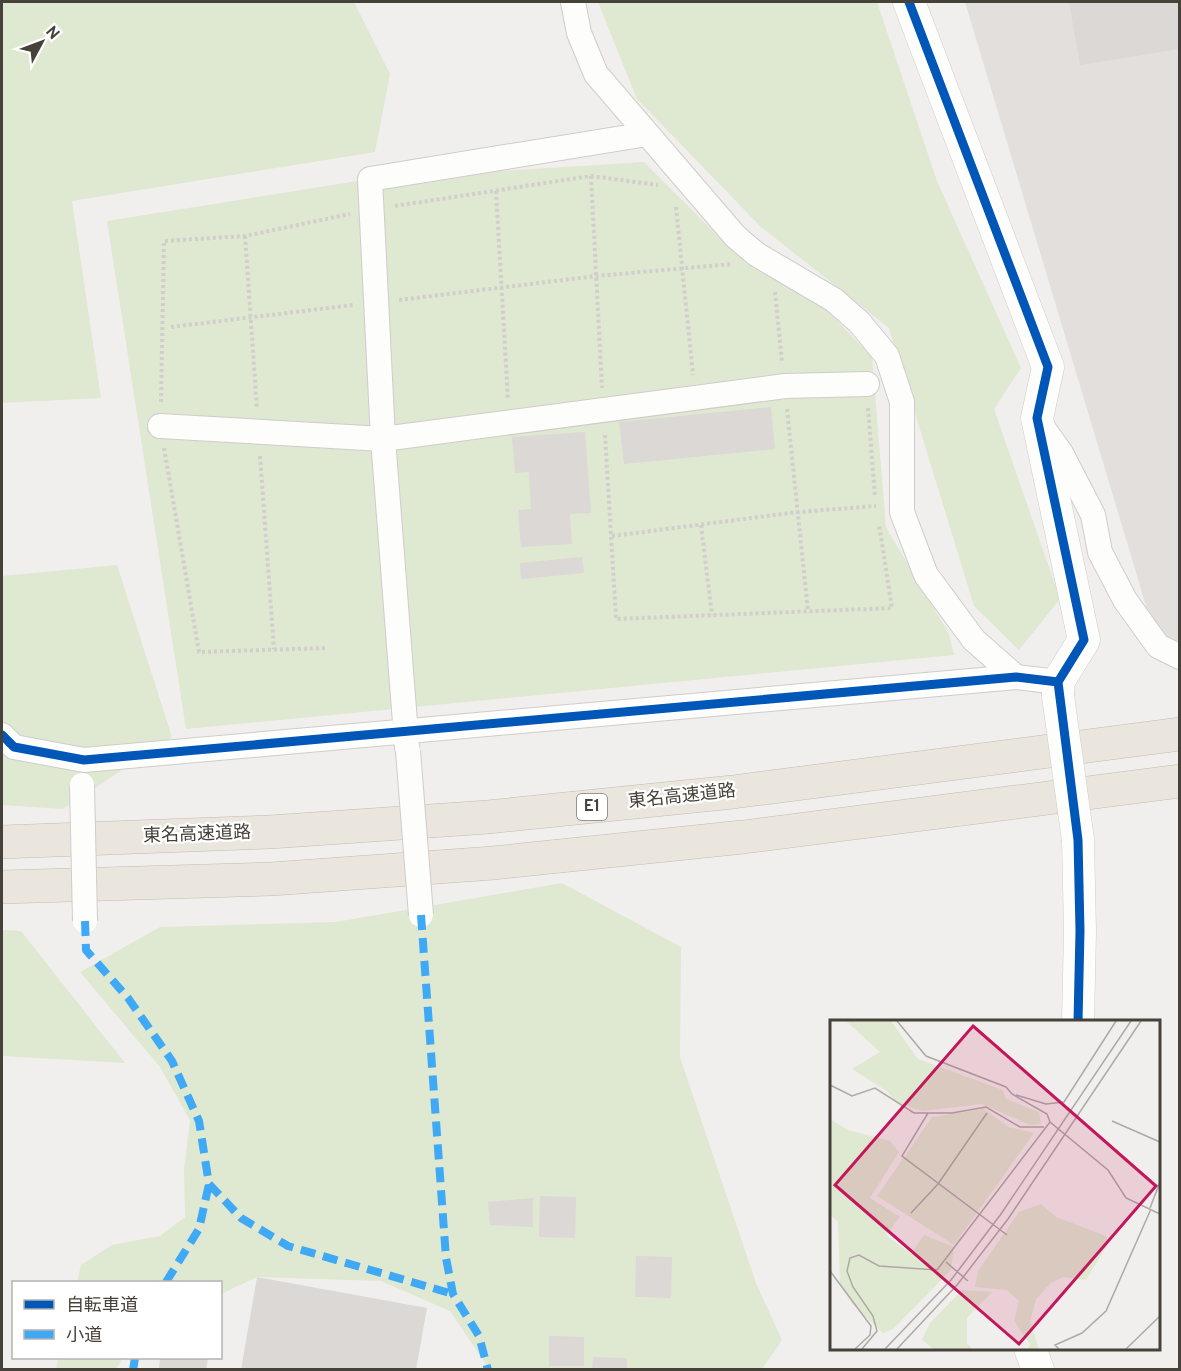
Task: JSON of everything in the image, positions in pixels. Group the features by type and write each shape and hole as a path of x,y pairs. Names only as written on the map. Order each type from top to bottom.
{"highway":[{"name":"東名高速道路","path":"2,842 258,833 488,818 744,791 1179,734"},
{"path":"2,887 271,879 493,863 755,835 1179,781"}],"street":[{"path":"573,2 579,33 596,74 735,236 756,254 834,300 859,322 887,356 902,402 902,512 926,575 974,640 1016,677"},
{"path":"909,2 1047,367 1036,418 1084,640 1058,689 1078,840 1080,931 1078,1020"},
{"path":"421,915 382,439 370,180 647,134"},
{"path":"160,426 382,439 785,386 867,384"},
{"path":"1036,418 1062,453 1093,515 1100,552 1125,600 1158,646 1179,657"},
{"path":"2,735 14,747 84,760 407,741 1016,677 1058,689"},
{"path":"84,760 82,785 85,921"},
{"path":"1031,1350 1038,1370"}],"path":[{"path":"591,176 616,618 892,608 876,506 867,384"},
{"path":"328,648 199,652 160,426 164,241 245,236 371,209 591,176 659,185 664,192"},
{"path":"496,191 509,423"},
{"path":"670,199 684,215"},
{"path":"676,206 695,398"},
{"path":"723,257 741,270"},
{"path":"171,327 596,276 733,264"},
{"path":"767,287 784,297"},
{"path":"775,292 808,611"},
{"path":"611,536 798,512 876,506"},
{"path":"701,525 712,615"}],"shaded area":[{"path":"965,2 1179,2 1179,640 1158,646"}],"green space":[{"path":"2,2 354,2 390,74 375,152 72,201 101,398 2,403"},
{"path":"598,2 877,2 937,181 1021,368 994,409 1060,599 1019,650 974,606 889,328 761,227 637,99"},
{"path":"644,162 727,245 822,305 872,357 886,527 949,634 954,655 186,729 107,221 370,179"},
{"path":"117,565 172,737 63,809 2,805 2,576"},
{"path":"562,883 681,947 680,1057 756,1283 782,1340 762,1369 489,1369 450,1311 381,1281 257,1277 222,1294 222,1281 77,1281 81,1265 112,1245 160,1236 185,1217 184,1170 190,1120 160,1067 80,972 160,927 336,922"},
{"path":"2,930 21,931 125,1063 2,1056"},
{"path":"59,1359 122,1359 116,1369 56,1369"}],"building":[{"path":"1069,2 1180,2 1180,49 1080,65"},
{"path":"771,407 775,449 624,464 619,422"},
{"path":"585,432 591,513 570,514 572,544 521,547 518,510 531,509 529,472 515,473 512,437"},
{"path":"582,557 584,573 521,579 520,563"},
{"path":"540,1196 576,1197 575,1238 539,1237"},
{"path":"533,1198 533,1227 490,1225 488,1202"},
{"path":"636,1256 672,1257 671,1298 635,1297"},
{"path":"257,1277 427,1308 416,1370 241,1370"},
{"path":"549,1336 584,1337 584,1366 549,1366"},
{"path":"593,1357 627,1358 627,1370 592,1370"},
{"path":"160,1359 208,1359 206,1370 159,1370"}],"marked path":[{"path":"421,915 446,1258 453,1294 479,1336 488,1370"},
{"path":"85,921 86,950 128,998 172,1061 199,1121 209,1184 241,1218 288,1246 453,1294"},
{"path":"167,1281 199,1229 209,1184"},
{"path":"133,1370 135,1359"}],"cycle path":[{"path":"909,2 1048,367 1037,418 1084,640 1058,682 1078,840 1080,931 1078,1020"},
{"path":"2,735 14,747 84,760 1016,677 1058,682"}]}
